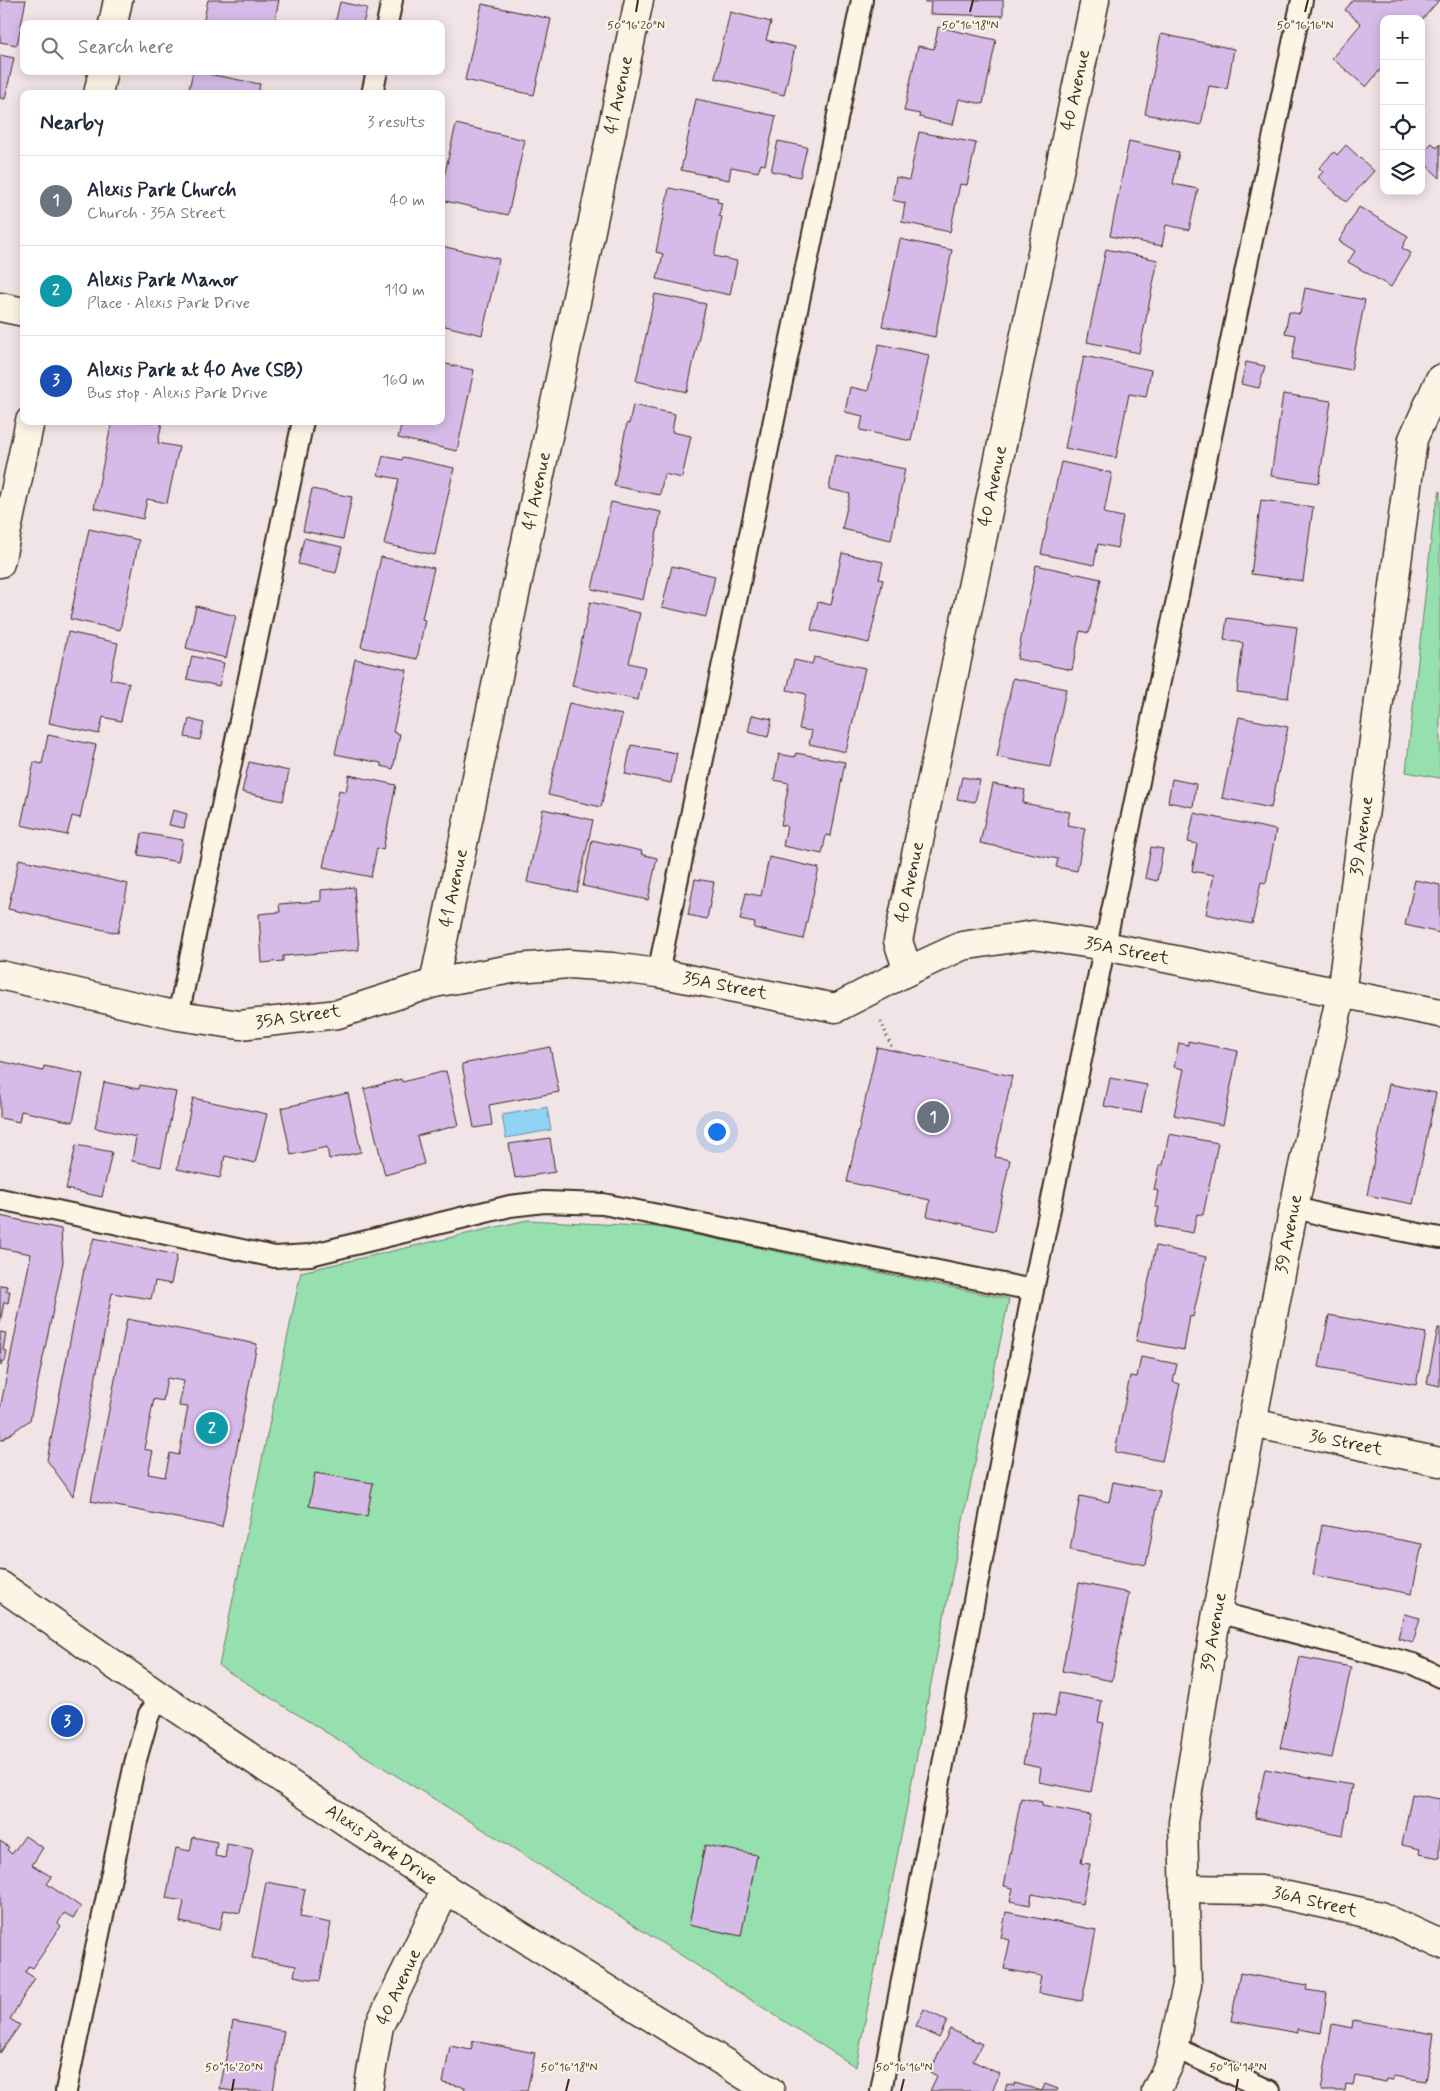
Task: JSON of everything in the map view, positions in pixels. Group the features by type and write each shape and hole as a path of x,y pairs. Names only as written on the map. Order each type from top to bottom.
{"street":[{"path":"114,20 118,0"},
{"name":"41 Avenue","path":"434,983 639,0"},
{"name":"40 Avenue","path":"908,971 898,941 1095,0"},
{"path":"99,90 102,75"},
{"path":"0,307 20,311"},
{"name":"39 Avenue","path":"1156,2091 1170,2062 1187,1986 1182,1822 1217,1612 1252,1423 1294,1207 1341,994 1413,439 1440,379"},
{"path":"0,563 29,425"},
{"name":"35A Street","path":"0,975 178,1016 240,1025 338,1014 434,983 517,968 570,964 612,966 658,973 836,1008 962,946 1033,936 1105,946 1440,1012"},
{"name":"36 Street","path":"1252,1423 1440,1462"},
{"name":"Alexis Park Drive","path":"0,1585 162,1698 446,1889 770,2091"},
{"name":"40 Avenue","path":"368,2091 379,2026 446,1889"},
{"name":"36A Street","path":"1184,1889 1260,1890 1380,1916 1440,1944"}],"lane":[{"path":"388,20 392,0"},
{"path":"658,973 862,0"},
{"path":"881,2091 1033,1290 1302,0"},
{"path":"373,90 376,75"},
{"path":"178,1016 302,425"},
{"path":"0,1199 275,1257 310,1255 510,1206 544,1202 603,1204 1033,1290"},
{"path":"1294,1207 1326,1216 1440,1238"},
{"path":"1217,1612 1413,1664 1440,1677"},
{"path":"66,2091 135,1763 150,1714 162,1698"},
{"path":"1173,2046 1270,2091"}],"path":[{"path":"880,1019 893,1050"}],"green space":[{"path":"1440,491 1440,778 1406,772 1434,513"},
{"path":"527,1220 657,1227 1009,1299 961,1530 856,2067 502,1841 219,1666 301,1272"}],"water":[{"path":"547,1107 551,1130 506,1138 502,1115"}],"building":[{"path":"0,0 26,0 22,20 20,20 17,45 0,42"},
{"path":"208,0 279,0 275,20 204,20"},
{"path":"925,0 1003,0 1003,16 930,14 931,2 925,2"},
{"path":"1353,0 1439,0 1425,16 1380,15 1380,70 1366,87 1332,58 1361,24 1345,10"},
{"path":"340,2 367,8 364,20 336,20"},
{"path":"482,4 551,19 534,95 465,80"},
{"path":"730,12 771,22 766,40 795,47 784,95 715,78"},
{"path":"938,27 996,40 983,104 959,99 953,125 919,117 920,114 904,111 918,46 934,49"},
{"path":"1161,34 1234,49 1227,89 1209,86 1201,125 1145,114"},
{"path":"0,55 14,58 5,99 0,98"},
{"path":"192,75 214,75 260,84 259,90 189,90"},
{"path":"696,99 776,116 765,165 761,164 758,172 731,167 729,180 681,170"},
{"path":"456,124 525,140 508,215 445,201 445,172"},
{"path":"919,132 976,143 967,185 960,184 950,232 902,222 905,203 892,200 896,177 909,180"},
{"path":"778,141 807,147 800,177 771,171"},
{"path":"1129,141 1179,152 1173,184 1198,189 1189,230 1166,225 1162,246 1110,236"},
{"path":"1432,143 1437,148 1440,144 1440,178 1425,164 1425,150"},
{"path":"1346,145 1374,171 1346,202 1318,177 1323,172 1319,168 1334,152 1337,155"},
{"path":"669,188 718,198 717,202 722,203 719,216 722,217 714,256 737,261 730,295 657,279 663,254 656,252"},
{"path":"1359,207 1408,236 1402,248 1411,253 1391,287 1348,262 1355,251 1339,241"},
{"path":"900,239 952,250 935,337 882,326"},
{"path":"445,247 499,259 482,335 445,326"},
{"path":"1106,249 1158,260 1139,353 1087,342"},
{"path":"1305,288 1365,300 1351,370 1292,359 1296,335 1285,333 1289,312 1300,314"},
{"path":"655,294 706,304 687,392 636,381"},
{"path":"879,344 929,355 911,441 860,430 863,416 845,412 850,387 868,391"},
{"path":"1084,356 1151,370 1146,397 1129,394 1116,458 1065,448"},
{"path":"1246,362 1265,366 1259,388 1241,384"},
{"path":"445,364 474,370 457,451 398,438 401,425 445,425"},
{"path":"1283,394 1331,401 1319,483 1271,476"},
{"path":"633,405 675,414 672,432 691,436 682,478 664,474 660,495 614,486 627,423 629,424"},
{"path":"111,425 161,425 158,443 179,447 167,503 147,499 143,519 94,508"},
{"path":"835,455 905,469 891,540 842,529 850,494 829,489"},
{"path":"383,456 402,460 403,457 454,468 435,555 384,544 399,479 378,475"},
{"path":"1061,462 1112,473 1104,513 1123,517 1117,548 1098,544 1094,565 1041,554"},
{"path":"312,489 352,497 343,539 303,531"},
{"path":"1261,500 1313,507 1303,581 1251,574"},
{"path":"611,502 661,512 643,600 592,589"},
{"path":"89,529 139,540 120,630 70,619"},
{"path":"304,538 342,547 336,573 298,564"},
{"path":"842,553 883,562 879,579 883,580 869,643 811,630 818,602 831,605"},
{"path":"381,557 434,568 422,619 425,620 417,659 361,647"},
{"path":"1036,565 1101,579 1089,633 1080,631 1072,670 1017,659"},
{"path":"672,566 715,576 706,617 662,607"},
{"path":"590,602 640,613 629,663 645,667 638,700 572,686"},
{"path":"196,606 236,616 226,658 186,648"},
{"path":"1227,618 1297,627 1288,698 1237,692 1243,643 1224,640"},
{"path":"68,632 118,643 110,679 129,683 121,721 103,717 99,734 49,723"},
{"path":"192,656 224,663 219,686 187,679"},
{"path":"814,657 865,668 846,752 809,744 812,731 799,729 806,694 787,690 794,660 812,664"},
{"path":"355,659 407,670 393,732 400,734 393,769 381,766 381,763 335,754"},
{"path":"1013,678 1066,689 1050,767 997,757"},
{"path":"569,703 622,715 601,807 548,795"},
{"path":"752,715 772,719 768,737 748,732"},
{"path":"1239,717 1288,727 1271,808 1222,798"},
{"path":"189,719 204,723 200,740 185,737"},
{"path":"48,735 96,745 80,818 72,816 67,835 21,825 34,762 42,764"},
{"path":"631,745 677,753 671,783 625,774"},
{"path":"796,753 845,762 831,836 826,835 822,854 783,846 787,826 781,825 789,783 774,780 779,754 795,757"},
{"path":"249,762 289,771 283,801 242,792"},
{"path":"349,775 396,785 383,850 377,848 371,877 323,867 339,790 346,792"},
{"path":"962,777 980,780 975,802 957,799"},
{"path":"1172,779 1196,784 1193,807 1168,802"},
{"path":"993,784 1025,790 1023,803 1070,812 1067,825 1085,828 1077,871 1056,867 1058,859 980,843"},
{"path":"543,809 593,820 577,892 527,882"},
{"path":"173,810 187,814 184,828 169,825"},
{"path":"1194,813 1276,830 1266,883 1261,882 1252,924 1206,914 1214,875 1192,871 1197,844 1188,842"},
{"path":"142,833 183,840 178,862 138,855"},
{"path":"592,840 642,851 641,854 657,858 648,900 583,886"},
{"path":"1151,847 1163,849 1157,881 1145,878"},
{"path":"769,857 819,868 803,939 754,928 755,923 740,920 746,893 761,896"},
{"path":"19,859 128,884 118,933 8,909"},
{"path":"695,879 714,882 707,919 688,915"},
{"path":"1415,880 1440,885 1440,933 1405,925"},
{"path":"354,887 359,950 283,956 283,961 262,963 259,914 280,912 279,904 321,901 321,890"},
{"path":"1188,1041 1238,1051 1223,1125 1174,1115 1184,1069 1174,1067 1179,1043 1188,1045"},
{"path":"550,1047 559,1092 489,1105 492,1125 474,1128 462,1064"},
{"path":"877,1047 1012,1076 995,1157 1010,1160 995,1231 927,1216 930,1200 847,1182"},
{"path":"0,1061 43,1071 44,1066 83,1074 73,1122 21,1111 19,1122 0,1118"},
{"path":"446,1071 459,1125 417,1136 424,1164 385,1175 364,1089 401,1079 402,1082"},
{"path":"1110,1078 1147,1085 1141,1113 1104,1106"},
{"path":"104,1082 139,1089 140,1085 176,1092 161,1167 132,1161 136,1137 95,1128"},
{"path":"1389,1084 1436,1093 1413,1204 1367,1195"},
{"path":"348,1093 361,1152 329,1159 327,1147 291,1155 281,1108"},
{"path":"193,1098 267,1114 255,1163 225,1156 220,1178 177,1169"},
{"path":"1169,1134 1218,1143 1203,1215 1197,1214 1193,1233 1155,1226 1159,1207 1155,1207 1158,1191 1154,1190 1159,1165 1163,1165"},
{"path":"550,1138 555,1172 515,1178 509,1144"},
{"path":"76,1145 112,1152 102,1197 66,1189"},
{"path":"0,1216 61,1229 63,1262 30,1420 0,1441 0,1409 31,1254 0,1248"},
{"path":"94,1238 177,1255 171,1284 155,1281 151,1299 112,1293 73,1496 47,1460 85,1264"},
{"path":"1156,1246 1206,1257 1193,1317 1190,1316 1184,1350 1136,1341"},
{"path":"0,1285 7,1286 6,1291 10,1291 8,1303 4,1302 0,1323"},
{"path":"1329,1315 1426,1333 1416,1385 1319,1367"},
{"path":"127,1319 257,1344 222,1527 91,1501","holes":["167,1378 184,1381 179,1406 188,1407 179,1455 170,1453 165,1477 148,1474 153,1451 144,1449 154,1399 163,1401"]},
{"path":"1438,1328 1440,1328 1440,1386 1427,1383"},
{"path":"0,1332 6,1333 3,1350 7,1351 5,1362 1,1361 1,1366"},
{"path":"1141,1357 1177,1364 1173,1382 1180,1384 1162,1461 1115,1452 1130,1376 1137,1377"},
{"path":"315,1473 373,1483 367,1516 309,1506"},
{"path":"1113,1482 1160,1491 1146,1565 1070,1550 1080,1496 1109,1502"},
{"path":"1322,1525 1422,1544 1412,1594 1313,1575"},
{"path":"1079,1583 1129,1593 1112,1681 1062,1671"},
{"path":"1404,1614 1420,1618 1413,1642 1398,1638"},
{"path":"1300,1657 1351,1667 1332,1758 1280,1748"},
{"path":"1059,1693 1102,1701 1098,1722 1104,1723 1091,1792 1039,1782 1041,1768 1023,1764 1033,1712 1055,1716"},
{"path":"1265,1769 1352,1785 1343,1835 1255,1818"},
{"path":"1412,1794 1440,1799 1440,1858 1419,1854 1420,1849 1402,1845"},
{"path":"1021,1798 1042,1802 1042,1806 1090,1815 1081,1863 1090,1864 1082,1904 1032,1894 1030,1905 1010,1901 1013,1888 1004,1886"},
{"path":"25,1836 43,1848 32,1865 52,1877 47,1884 81,1907 73,1918 64,1913 58,1923 61,1926 33,1968 29,1966 25,1972 35,1978 10,2019 20,2025 0,2053 0,1841 9,1847 7,1850 12,1854"},
{"path":"193,1837 217,1842 215,1856 225,1858 227,1844 253,1849 240,1913 224,1910 220,1930 180,1922 184,1901 166,1898 176,1848 190,1851"},
{"path":"705,1845 757,1855 741,1936 689,1925"},
{"path":"266,1882 305,1889 300,1917 331,1923 320,1981 294,1976 296,1966 252,1958"},
{"path":"1006,1912 1096,1930 1082,2001 1038,1993 1041,1976 1004,1969 1010,1940 1001,1938"},
{"path":"1240,1973 1307,1985 1306,1990 1327,1993 1321,2033 1298,2029 1298,2033 1231,2021"},
{"path":"924,2009 947,2021 939,2038 916,2026"},
{"path":"1353,2020 1434,2034 1426,2081 1393,2076 1393,2080 1386,2079 1385,2082 1355,2076 1353,2085 1346,2084 1345,2091 1321,2091 1332,2024 1352,2028"},
{"path":"233,2021 284,2031 273,2091 232,2091 220,2089"},
{"path":"950,2029 982,2044 973,2061 1000,2074 992,2091 930,2091 937,2076 930,2072"},
{"path":"473,2041 535,2053 527,2091 464,2091 465,2087 443,2083 450,2046 471,2050"},
{"path":"1015,2083 1042,2091 1005,2091 1007,2084 1014,2086"},
{"path":"1045,2084 1058,2089 1057,2091 1042,2091"}],"place":[{"name":"Alexis Park Church","path":"933,1117"},
{"name":"Alexis Park Manor","path":"212,1428"},
{"name":"Alexis Park at 40 Ave (SB)","path":"67,1721"}]}
